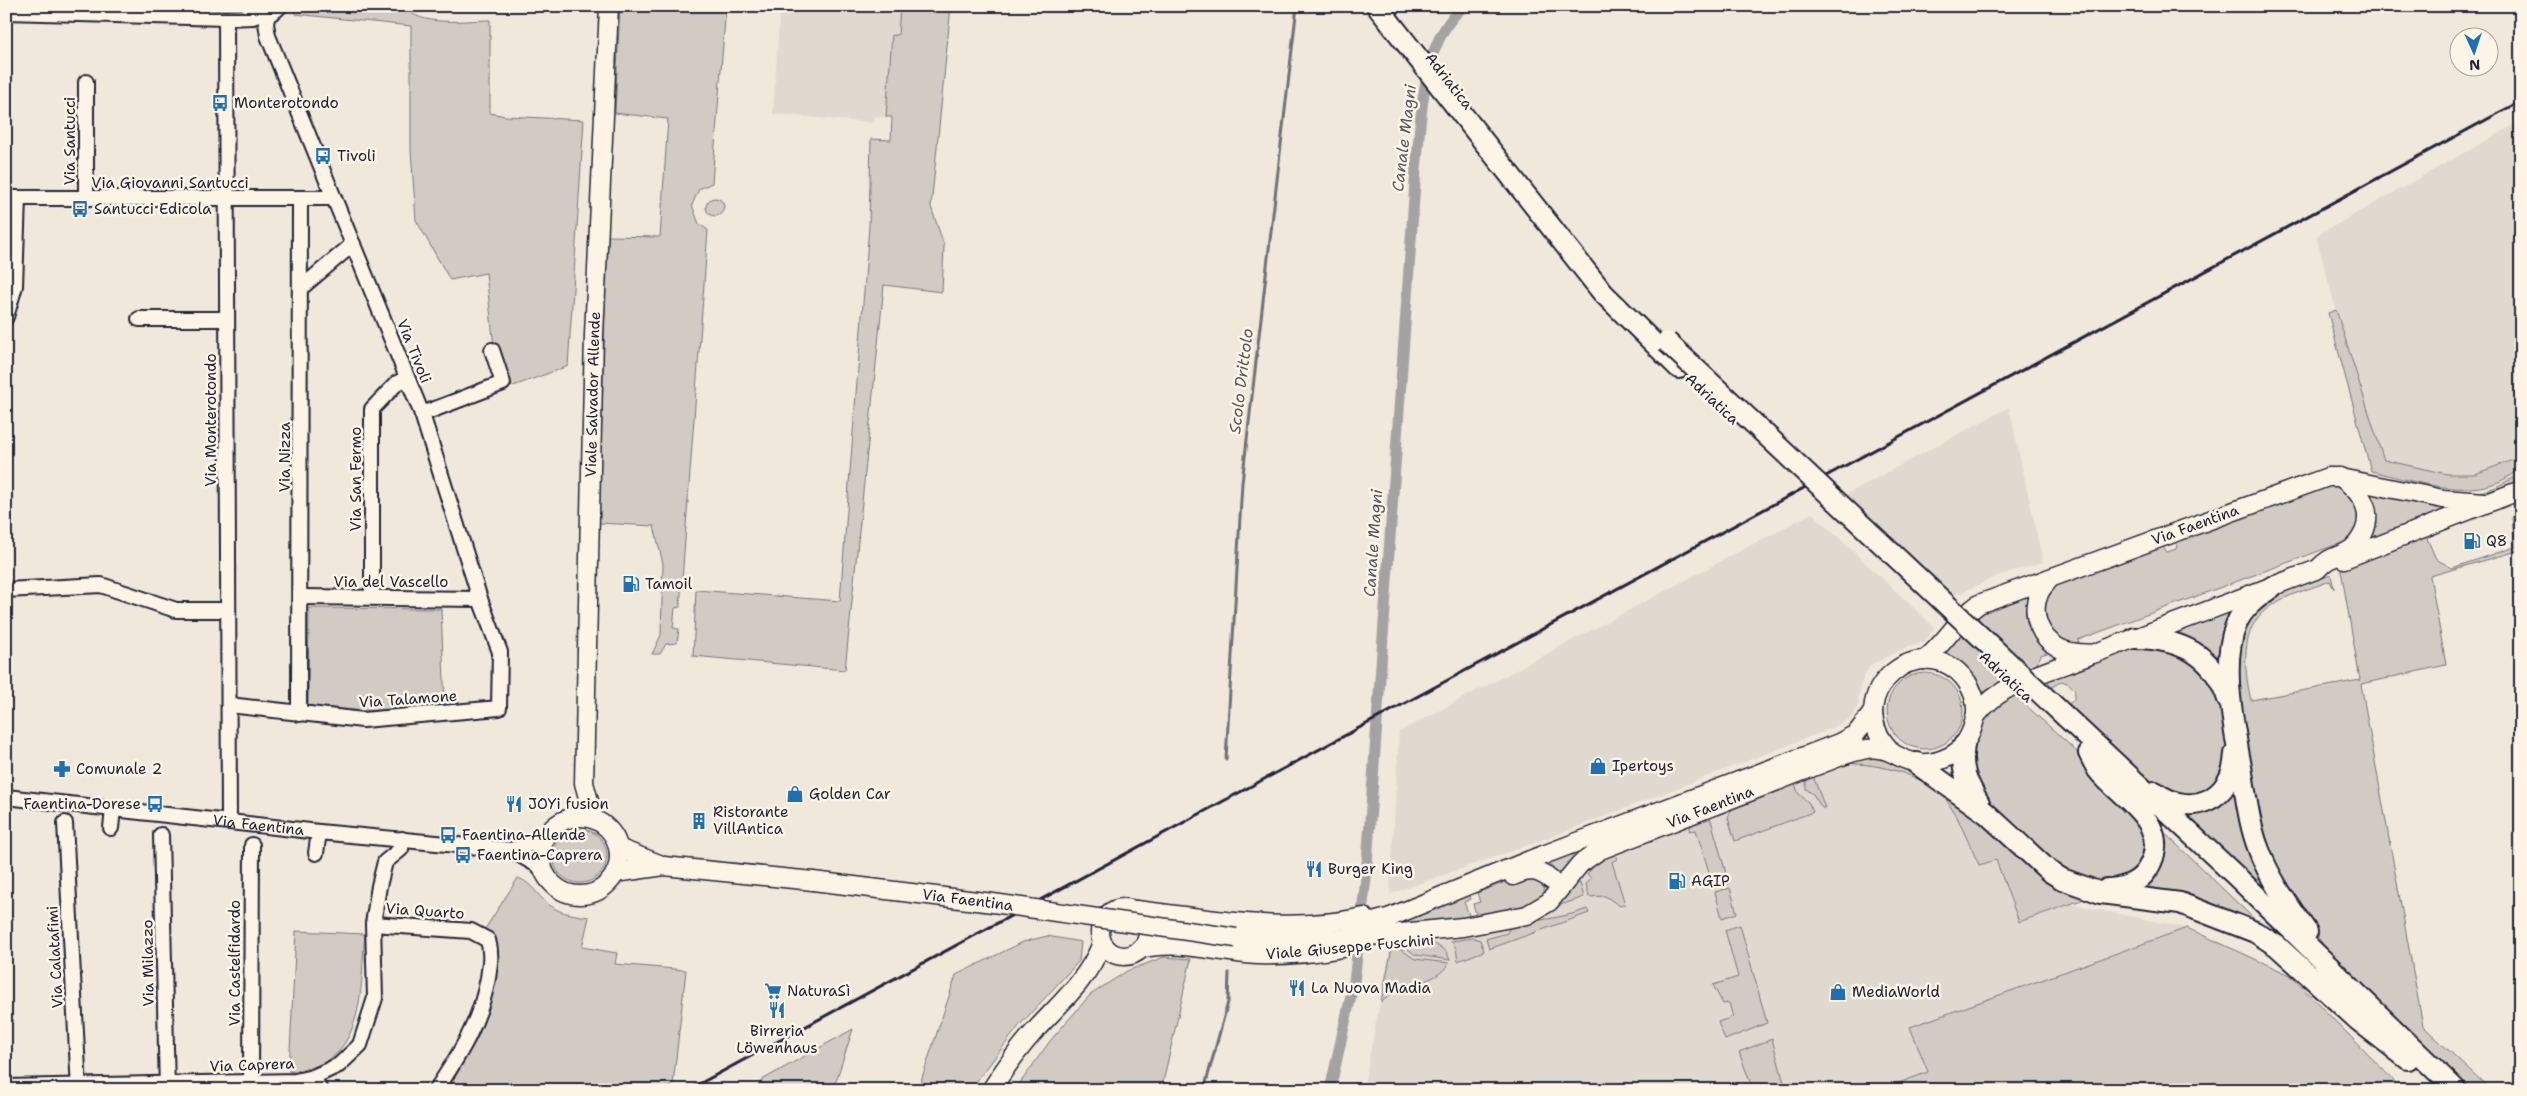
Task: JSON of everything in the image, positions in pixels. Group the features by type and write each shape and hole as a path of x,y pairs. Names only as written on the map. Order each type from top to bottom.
{"highway":[{"name":"Adriatica","path":"1383,8 1594,264 1667,342 2095,751"},
{"path":"2272,587 2249,605 2236,623 2229,659 2235,736 2246,804 2259,852 2276,886 2328,965"},
{"path":"2135,638 2174,642 2202,657 2221,682 2232,711"},
{"path":"2095,751 2126,765 2163,797 2173,802 2198,803 2219,793 2229,781 2234,764 2235,736"},
{"path":"1964,745 1962,758 1966,780 1986,813"},
{"path":"2085,890 2111,889 2136,881 2148,869 2154,845 2151,827 2146,817 2098,770 2095,751"},
{"path":"2095,751 2328,965 2456,1090"},
{"path":"2095,751 2440,1090"},
{"path":"1916,763 1986,813 2062,880 2085,890 2101,894 2180,903 2255,932 2284,951 2358,1020 2408,1059"}],"main road":[{"name":"Viale Salvador Allende","path":"567,819 579,800 584,783 594,335 609,6"},
{"name":"Via Faentina","path":"1924,660 1944,643 1970,610 1978,604 2316,480 2340,478 2443,500 2487,502"},
{"name":"Via Faentina","path":"2318,569 2326,559 2350,550 2361,538 2368,523 2367,508 2361,496 2340,478"},
{"name":"Via Faentina","path":"1976,716 1991,699 2008,688 2453,518 2487,502 2521,490"},
{"name":"Via Faentina","path":"2050,578 2039,593 2035,608 2038,625 2045,638 2059,649 2073,653 2093,654"},
{"path":"1924,660 1951,668 1962,677 1971,688 1975,702 1976,716 1972,732 1964,745 1950,757 1934,763 1916,763 1903,759 1891,751 1879,736 1873,712 1876,693 1890,673 1906,664 1924,660"},
{"name":"Via Faentina","path":"1339,935 1530,860 1840,743 1856,734 1873,712"},
{"name":"Via Faentina","path":"1527,915 1549,902 1580,864 1614,844 1856,751 1878,748 1891,751"},
{"name":"Viale Salvador Allende","path":"584,783 594,819"},
{"path":"580,817 594,819 605,826 614,836 618,848 619,861 615,873 597,891 572,894 560,889 550,880 544,869 542,854 545,840 558,824 567,819 580,817"},
{"name":"Via Faentina","path":"618,848 664,866"},
{"path":"1530,860 1543,867 1551,880 1552,887 1549,902"},
{"name":"Via Faentina","path":"615,873 664,866 813,881 993,903 1236,938 1272,940 1339,935 1376,939"},
{"path":"1489,876 1501,879 1528,870 1539,872 1551,880"},
{"path":"991,1090 1030,1036 1077,986 1096,959 1102,943 1102,922 1108,914 1118,910 1136,910 1145,921 1147,928 1145,942 1140,949 1123,956 1077,986"},
{"name":"Viale Giuseppe Fuschini","path":"1136,910 1253,925 1299,926 1339,935"},
{"name":"Viale Giuseppe Fuschini","path":"1376,939 1458,936 1499,927 1527,915"},
{"name":"Viale Giuseppe Fuschini","path":"1140,949 1163,944 1176,944 1258,955 1286,955 1339,935"},
{"path":"1102,943 1110,953 1123,956"}],"street":[{"path":"226,18 236,6"},
{"path":"6,12 226,18 253,17 259,12 280,6"},
{"name":"Via Tivoli","path":"259,12 266,23 268,36 422,414 480,599 500,652 499,708"},
{"name":"Via Monterotondo","path":"226,18 229,822"},
{"name":"Via Santucci","path":"86,82 86,199"},
{"path":"6,317 15,286 12,198"},
{"name":"Via Giovanni Santucci","path":"12,198 333,198"},
{"name":"Via Nizza","path":"299,714 301,598 300,199"},
{"path":"301,288 353,244"},
{"path":"139,319 227,319"},
{"path":"422,414 503,383 492,350"},
{"name":"Via San Fermo","path":"372,597 372,409 397,383 407,378"},
{"path":"6,590 102,585 176,610 228,610"},
{"name":"Via del Vascello","path":"301,598 480,599"},
{"name":"Via Talamone","path":"229,705 363,720 499,708"},
{"name":"Via Faentina","path":"6,797 319,832 511,850 545,840"},
{"path":"111,828 114,809"},
{"name":"Via Calatafimi","path":"64,823 78,1087"},
{"path":"316,853 319,832"},
{"name":"Via Milazzo","path":"161,834 167,1087"},
{"name":"Via Caprera","path":"6,1087 167,1087 295,1081 313,1077 338,1065 360,1045 375,998 373,924 385,862 401,849 402,839"},
{"name":"Via Castelfidardo","path":"251,1082 252,845"},
{"name":"Via Faentina","path":"511,850 544,869"},
{"name":"Via Quarto","path":"373,924 471,931 488,940 492,954 482,1009 462,1051 436,1090"},
{"path":"313,1077 320,1090"}],"shaded area":[{"path":"295,6 404,6 411,13 432,20 490,20 490,113 505,116 584,120 568,366 508,388 494,347 486,273 450,280 416,220 411,150 411,26 295,14"},
{"path":"620,6 726,6 712,183 699,189 692,205 699,224 708,230 680,607 675,608 673,628 679,629 677,643 666,644 660,654 652,654 661,635 663,564 654,526 599,523 607,236 660,237 668,119 615,113"},
{"path":"780,6 900,6 892,117 874,116 873,123 773,114"},
{"path":"900,6 951,6 931,207 944,245 942,292 884,285 845,670 693,656 696,590 840,601 869,226 871,139 891,140 892,117 886,117 892,35 898,35"},
{"path":"2521,121 2521,523 2500,465 2475,474 2447,474 2383,460 2336,310 2316,236"},
{"path":"715,198 721,201 724,207 721,213 715,216 709,213 706,207 709,201"},
{"path":"2336,310 2384,460 2447,474 2475,474 2521,457 2521,469 2497,483 2463,488 2448,488 2371,471 2328,313"},
{"path":"2009,407 2043,562 2000,575 1951,597 1845,495"},
{"path":"2333,468 2422,489 2335,470 2310,476 2215,510 2216,507 2310,473"},
{"path":"2521,474 2521,480 2484,493 2451,495 2424,489 2441,492 2478,492 2500,485"},
{"path":"2320,485 2338,485 2358,500 2359,533 2340,548 2338,544 2078,640 2079,645 2068,645 2043,626 2043,599 2056,583 2160,544 2167,552 2176,549 2179,537"},
{"path":"2361,487 2460,508 2364,544"},
{"path":"2521,497 2521,515 2518,517 2521,523 2521,550 2430,576 2446,665 2361,684 2423,1026 2491,1090 2468,1090 2331,955 2299,912 2262,842 2236,696 2241,629 2267,598 2331,575 2334,589 2330,581 2298,592 2275,603 2259,616 2248,638 2246,650 2247,676 2251,700 2360,680 2342,568 2426,536 2436,559 2452,568 2515,547 2512,517 2518,515 2512,500"},
{"path":"1812,513 1934,627 1925,642 1905,648 1870,665 1860,686 1858,706 1850,719 1827,730 1556,835 1390,894 1399,732"},
{"path":"2035,591 2053,651 2041,655 2035,668 2008,677 1979,695 1940,656 1975,614"},
{"path":"309,608 441,609 445,705 367,711 308,706"},
{"path":"2233,608 2220,663 2195,642 2173,632"},
{"path":"2155,644 2197,661 2223,701 2230,767 2207,796 2164,792 2067,706 2074,699 2075,691 2069,684 2062,681 2052,687 2049,685 2048,680 2085,662 2114,652"},
{"path":"1925,673 1939,676 1952,684 1960,697 1963,711 1960,725 1952,738 1939,746 1925,749 1911,746 1898,738 1890,725 1887,711 1890,697 1898,684 1911,676"},
{"path":"2010,691 2073,748 2093,772 2137,814 2151,843 2139,873 2110,885 2070,876 2005,824 1974,786 1971,747 1983,715"},
{"path":"1880,755 1935,781 2055,884 2071,893 2090,897 2019,922 1996,860 1979,865 1957,817 1945,798 1947,795 1909,775 1897,771 1843,763"},
{"path":"1843,763 1875,764 1902,771 1947,795 1945,798 1957,817 1979,865 1996,860 2019,922 2072,904 2187,928 1911,1027 1928,1072 1880,1090 1363,1090 1391,945 1431,943 1496,932 1550,909 1579,871 1612,848"},
{"path":"1812,773 1825,808 1822,808 1813,794 1806,789 1806,778"},
{"path":"2237,781 2285,914 2172,808"},
{"path":"1795,783 1798,793 1809,803 1813,812 1735,841 1728,818 1732,808"},
{"path":"1709,813 1729,884 1714,888 1696,830 1689,831 1692,822"},
{"path":"2152,821 2272,936 2133,892 2141,882"},
{"path":"580,829 590,831 599,837 605,846 607,856 605,866 599,875 590,881 580,883 570,881 561,875 555,866 553,856 555,846 561,837 570,831"},
{"path":"1596,842 1567,865 1558,879 1553,868 1545,861"},
{"path":"1615,853 1617,859 1612,862 1625,904 1620,906 1605,896 1589,897 1586,884 1591,878 1587,874 1595,865 1597,859"},
{"path":"1518,877 1543,881 1544,896 1530,904 1477,918 1473,904 1480,902 1477,893"},
{"path":"518,878 528,883 546,903 555,909 569,914 589,917 582,947 617,953 615,964 686,970 673,1085 664,1090 448,1090 478,1037 490,1002 497,963 483,932"},
{"path":"1580,883 1584,897 1555,907 1566,889"},
{"path":"1730,888 1737,913 1722,918 1715,892"},
{"path":"1468,893 1471,899 1464,902 1471,920 1391,927 1389,923"},
{"path":"1587,909 1589,913 1489,949 1486,939 1507,933 1510,927 1568,915"},
{"path":"1740,925 1767,1023 1725,1040 1718,1022 1733,1017 1729,1003 1723,1004 1713,985 1738,977 1725,930"},
{"path":"2187,928 2290,975 2403,1090 1880,1090 1928,1072 1910,1027"},
{"path":"296,931 365,934 360,998 352,1029 345,1043 335,1055 325,1062 313,1067 289,1072"},
{"path":"1047,936 1081,942 1079,961 1019,1026 970,1090 918,1090 956,975 1023,942"},
{"path":"1474,938 1480,940 1484,951 1458,961 1456,948 1451,941"},
{"path":"1433,943 1446,951 1450,960 1416,955 1402,945"},
{"path":"1392,948 1400,949 1415,959 1449,963 1435,976 1397,991 1381,1002"},
{"path":"1164,957 1191,959 1163,1082 1187,1090 1015,1090 1050,1041 1090,995 1127,971"},
{"path":"853,1029 833,1090 755,1090 762,1080"},
{"path":"1772,1039 1786,1090 1753,1090 1739,1052"}],"waterway":[{"name":"Scolo Drittolo","path":"1226,759 1242,483 1297,6"},
{"name":"Canale Magni","path":"1330,1090 1354,982 1366,878 1422,104 1431,60 1439,40 1450,21 1464,6"},
{"name":"Scolo Drittolo","path":"1204,1090 1228,1002 1229,973"}],"railway":[{"path":"688,1090 2521,101"}],"place":[{"name":"Monterotondo","path":"220,103"},
{"name":"Tivoli","path":"323,156"},
{"name":"Santucci Edicola","path":"80,209"},
{"name":"Q8","path":"2472,541"},
{"name":"Tamoil","path":"631,584"},
{"name":"Ipertoys","path":"1598,766"},
{"name":"Comunale 2","path":"62,769"},
{"name":"Golden Car","path":"795,794"},
{"name":"Faentina-Dorese","path":"155,804"},
{"name":"JOYi fusion","path":"514,804"},
{"name":"Ristorante VillAntica","path":"699,821"},
{"name":"Faentina-Allende","path":"448,835"},
{"name":"Faentina-Caprera","path":"463,855"},
{"name":"Burger King","path":"1314,869"},
{"name":"AGIP","path":"1677,881"},
{"name":"La Nuova Madia","path":"1297,988"},
{"name":"NaturaSì","path":"773,991"},
{"name":"MediaWorld","path":"1838,992"},
{"name":"Birreria Löwenhaus","path":"777,1010"}]}
